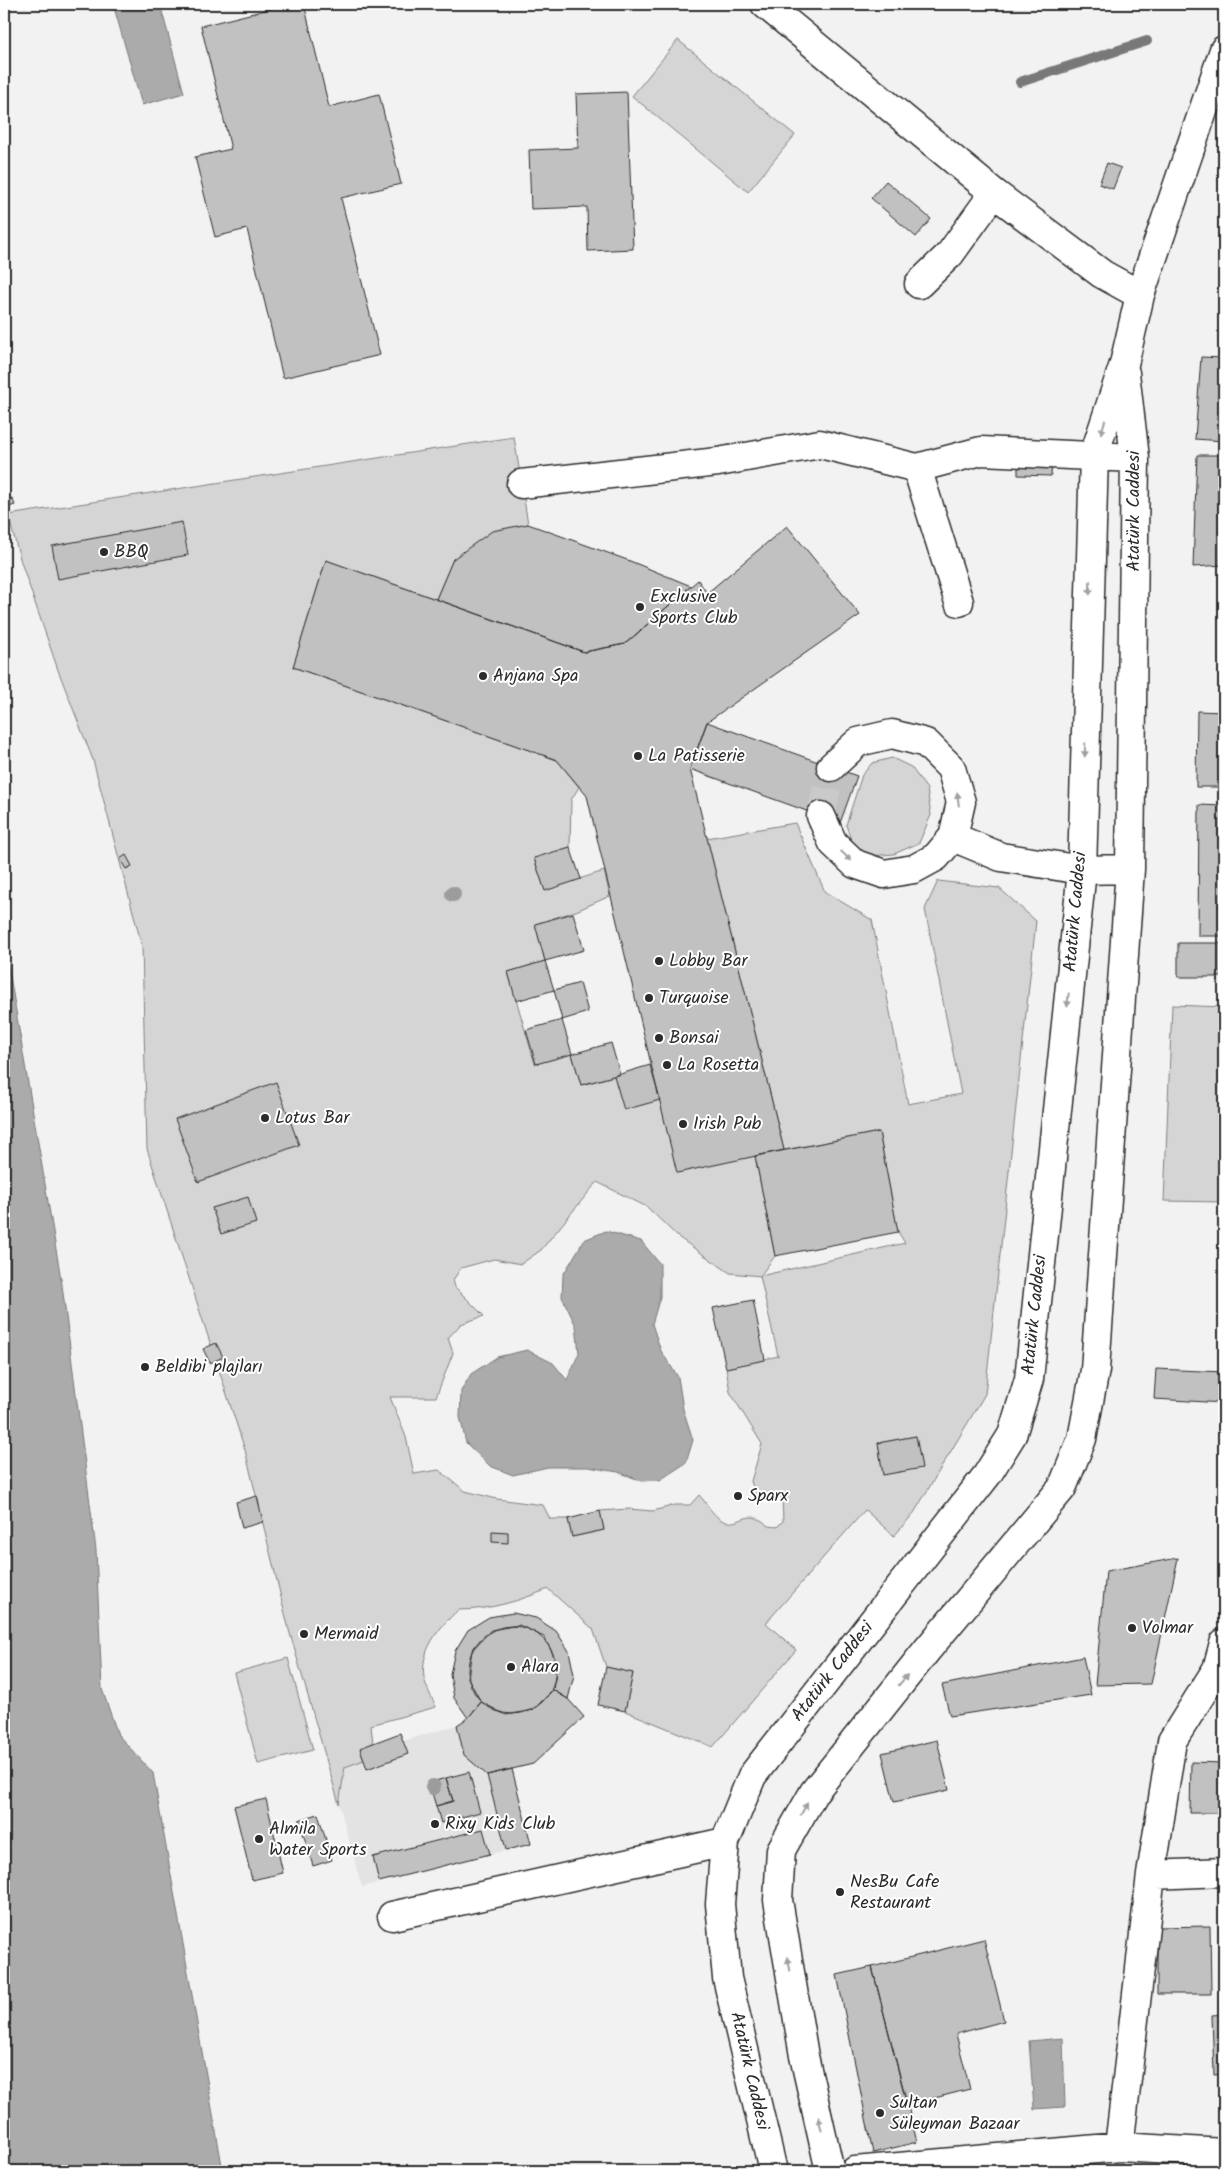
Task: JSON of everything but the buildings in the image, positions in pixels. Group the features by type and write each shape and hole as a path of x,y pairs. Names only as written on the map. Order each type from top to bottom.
{"street":[{"path":"766,4 994,193 1102,274 1140,295"},
{"name":"Atatürk Caddesi","path":"773,2171 727,1978 720,1904 725,1842 752,1776 987,1475 1012,1435 1029,1379 1082,870 1094,455 1124,364 1140,295 1224,50"},
{"path":"919,284 950,254 994,193"},
{"name":"Atatürk Caddesi","path":"830,2171 804,2056 778,1900 781,1850 814,1792 927,1650 1062,1488 1082,1439 1095,1370 1130,869 1135,458 1124,364"},
{"path":"521,484 718,462 820,444 917,468 981,451 1135,458"},
{"path":"917,468 959,602"},
{"path":"821,816 833,844 855,864 884,874 914,869 936,857 952,837 961,802 951,768 926,743 892,734 866,740 858,742 831,766"},
{"path":"952,837 1000,858 1082,870 1130,869"},
{"path":"1120,2147 1151,1875 1172,1741 1218,1669 1224,1643"},
{"path":"392,1916 725,1842"},
{"path":"1151,1875 1224,1872"},
{"path":"855,2171 1083,2161 1120,2147 1224,2153"}],"shaded area":[{"path":"113,4 160,4 184,93 142,105"},
{"path":"678,40 795,135 748,192 632,96"},
{"path":"514,437 528,524 453,559 436,599 326,560 293,667 557,760 579,787 571,800 570,847 534,859 545,890 604,871 610,896 576,911 535,924 545,961 508,972 535,1064 572,1054 581,1085 614,1076 660,1100 676,1166 755,1156 775,1256 760,1276 905,1243 898,1232 879,1132 784,1150 707,838 795,823 825,892 872,920 908,1104 961,1094 925,909 938,881 999,888 1036,921 985,1394 914,1513 894,1536 865,1510 766,1623 796,1650 713,1747 625,1711 633,1673 606,1667 593,1629 548,1589 504,1604 470,1610 458,1610 451,1617 432,1640 425,1658 424,1678 436,1707 371,1725 373,1743 360,1749 364,1760 345,1767 339,1804 289,1630 245,1450 147,1149 142,946 93,760 58,670 21,562 8,515","holes":["597,1182 647,1207 678,1237 730,1273 760,1276 778,1356 726,1368 730,1392 762,1444 751,1481 755,1493 764,1498 782,1497 783,1521 777,1527 768,1526 754,1517 727,1522 717,1517 699,1495 690,1505 675,1505 653,1511 628,1509 600,1511 604,1530 572,1537 568,1519 550,1519 543,1505 497,1499 465,1491 439,1470 414,1474 406,1437 390,1397 436,1397 453,1353 448,1338 461,1324 484,1316 455,1287 453,1280 461,1268 494,1259 521,1264 541,1250","916,1436 883,1474 878,1443"]},
{"path":"892,758 911,767 927,789 931,815 919,843 894,854 869,856 853,846 846,825 862,775 872,763"},
{"path":"4,940 62,1285 96,1550 102,1689 118,1735 153,1773 223,2171 4,2171"},
{"path":"1172,1005 1224,1007 1222,1202 1164,1201"},
{"path":"606,1231 641,1241 660,1264 660,1297 652,1324 661,1351 678,1377 683,1409 693,1440 686,1463 660,1480 642,1481 618,1472 588,1467 548,1467 513,1475 490,1466 466,1443 460,1417 461,1391 471,1374 497,1357 527,1350 553,1363 567,1380 579,1353 576,1326 562,1297 563,1275 584,1240"},
{"path":"288,1658 313,1750 258,1764 234,1673"},
{"name":"Rixy Kids Club","path":"457,1725 512,1769 531,1844 362,1887 339,1804 345,1767 360,1748 400,1733 403,1741"},
{"path":"1063,2038 1065,2107 1034,2109 1029,2041"}],"waterway":[{"path":"1020,82 1147,41"}],"tunnel":[{"path":"821,816 831,767"}],"place":[{"name":"BBQ","path":"104,552"},
{"name":"Exclusive Sports Club","path":"640,607"},
{"name":"Anjana Spa","path":"483,676"},
{"name":"La Patisserie","path":"638,756"},
{"name":"Lobby Bar","path":"659,961"},
{"name":"Turquoise","path":"649,998"},
{"name":"Bonsai","path":"659,1038"},
{"name":"La Rosetta","path":"667,1065"},
{"name":"Lotus Bar","path":"265,1118"},
{"name":"Irish Pub","path":"683,1124"},
{"name":"Beldibi plajları","path":"145,1367"},
{"name":"Sparx","path":"738,1496"},
{"name":"Volmar","path":"1132,1628"},
{"name":"Mermaid","path":"304,1634"},
{"name":"Alara","path":"511,1667"},
{"name":"Rixy Kids Club","path":"435,1824"},
{"name":"Almila Water Sports","path":"259,1839"},
{"name":"NesBu Cafe Restaurant","path":"840,1892"},
{"name":"Sultan Süleyman Bazaar","path":"880,2113"}]}
